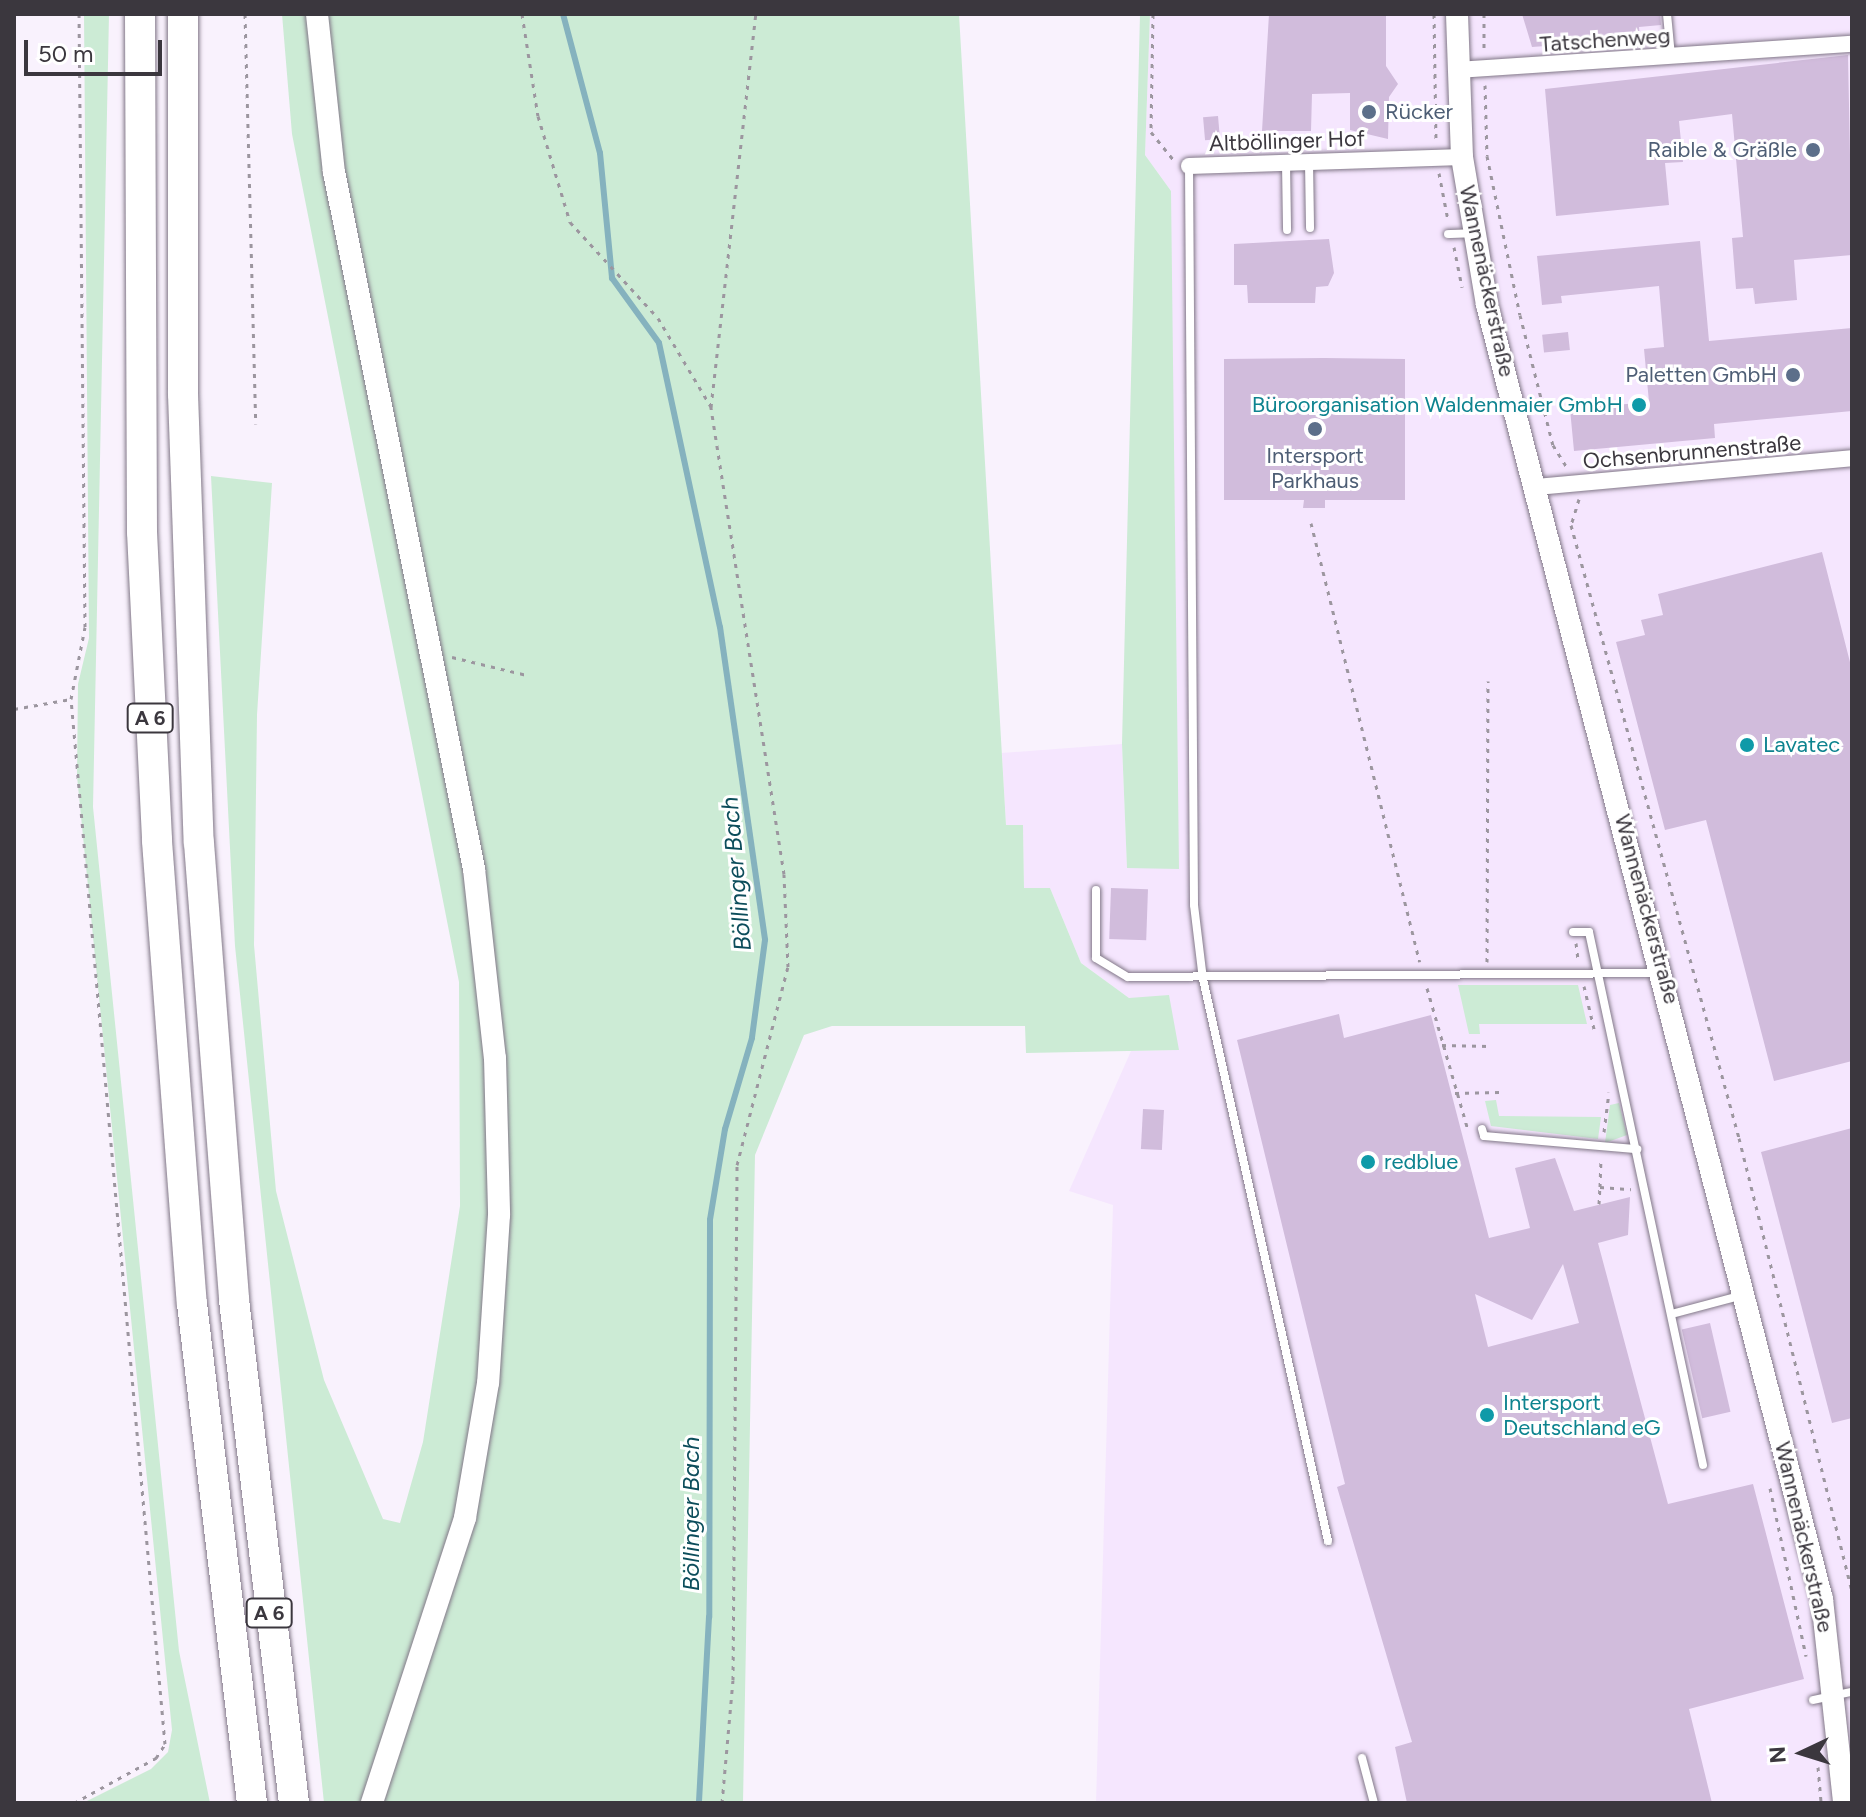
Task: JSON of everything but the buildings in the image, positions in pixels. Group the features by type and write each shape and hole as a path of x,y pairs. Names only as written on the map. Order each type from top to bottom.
{"highway":[{"name":"A 6","path":"140,14 142,532 157,841 192,1304 252,1801"},
{"name":"A 6","path":"183,14 183,394 199,843 234,1300 293,1798"}],"street":[{"path":"317,14 334,172 474,869 495,1058 499,1215 488,1383 465,1518 372,1803"},
{"name":"Wannenäckerstraße","path":"1457,14 1462,157 1475,233 1536,487 1664,973 1822,1599 1844,1803"},
{"name":"Tatschenweg","path":"1457,70 1852,44"},
{"name":"Altböllinger Hof","path":"1189,166 1462,157"},
{"name":"Ochsenbrunnenstraße","path":"1536,487 1852,458"}],"lane":[{"path":"1667,14 1671,57"},
{"path":"1309,162 1310,228"},
{"path":"1286,163 1287,230"},
{"path":"1189,166 1194,905 1203,979 1328,1541"},
{"path":"1448,234 1475,233"},
{"path":"1096,890 1096,958 1128,977 1203,979 1423,973 1664,973"},
{"path":"1573,932 1589,932 1675,1313 1671,1326 1703,1465"},
{"path":"1482,1129 1484,1136 1602,1150 1637,1149"},
{"path":"1675,1313 1745,1295"},
{"path":"1362,1758 1374,1803"}],"path":[{"path":"74,1803 156,1758 165,1744 71,699 85,627 79,14"},
{"path":"245,14 256,424"},
{"path":"522,14 538,116 580,232 624,275 711,407"},
{"path":"722,1803 733,1680 737,1165 788,967 784,874 711,407 756,14"},
{"name":"Altböllinger Hof","path":"1153,14 1151,132 1167,156 1189,166"},
{"path":"1484,14 1487,156 1520,315 1553,445 1577,485 1580,506 1571,525 1739,1138 1852,1592"},
{"path":"1311,523 1462,1121"},
{"path":"432,659 489,661 527,675"},
{"path":"1487,973 1488,681"},
{"path":"14,709 71,699"},
{"path":"1442,1045 1489,1046"},
{"path":"1455,1093 1499,1092"},
{"path":"1599,1204 1609,1092"},
{"path":"1600,1187 1630,1188 1633,1199"}],"shaded area":[{"path":"1150,14 1852,14 1852,1803 1096,1803 1113,1205 1069,1191 1131,1051 1178,1050 1129,998 1081,963 1050,888 1024,889 1023,826 1006,825 1002,753 1122,744 1127,867 1171,191 1145,155"}],"green space":[{"path":"84,14 109,14 93,807 179,1651 210,1803 83,1803 151,1769 168,1752 172,1730 77,776 78,684 89,638"},
{"path":"282,14 959,14 1006,825 1023,825 1024,888 1050,888 1081,963 1129,998 1169,995 1179,1050 1026,1053 1025,1026 832,1026 804,1035 755,1155 743,1803 324,1803 235,946 211,476 272,483 257,715 254,945 276,1191 324,1380 383,1519 400,1523 423,1442 460,1206 459,982 292,134"},
{"path":"1140,14 1150,14 1145,155 1171,191 1179,869 1127,868 1122,744"},
{"path":"1458,985 1578,985 1587,1024 1479,1024 1480,1034 1469,1034"},
{"path":"1496,1100 1499,1116 1601,1117 1598,1139 1491,1126 1485,1101"},
{"path":"1619,1103 1627,1135 1605,1143 1610,1105"}],"waterway":[{"name":"Böllinger Bach","path":"563,14 600,153 612,278 659,343 720,627 765,940 752,1038 725,1129 710,1220 709,1617 699,1803"}],"place":[{"name":"Rücker","path":"1369,112"},
{"name":"Raible & Gräßle","path":"1813,150"},
{"name":"Paletten GmbH","path":"1793,375"},
{"name":"Büroorganisation Waldenmaier GmbH","path":"1639,405"},
{"name":"Intersport Parkhaus","path":"1315,429"},
{"name":"Lavatec","path":"1747,745"},
{"name":"redblue","path":"1368,1162"},
{"name":"Intersport Deutschland eG","path":"1487,1415"}]}
